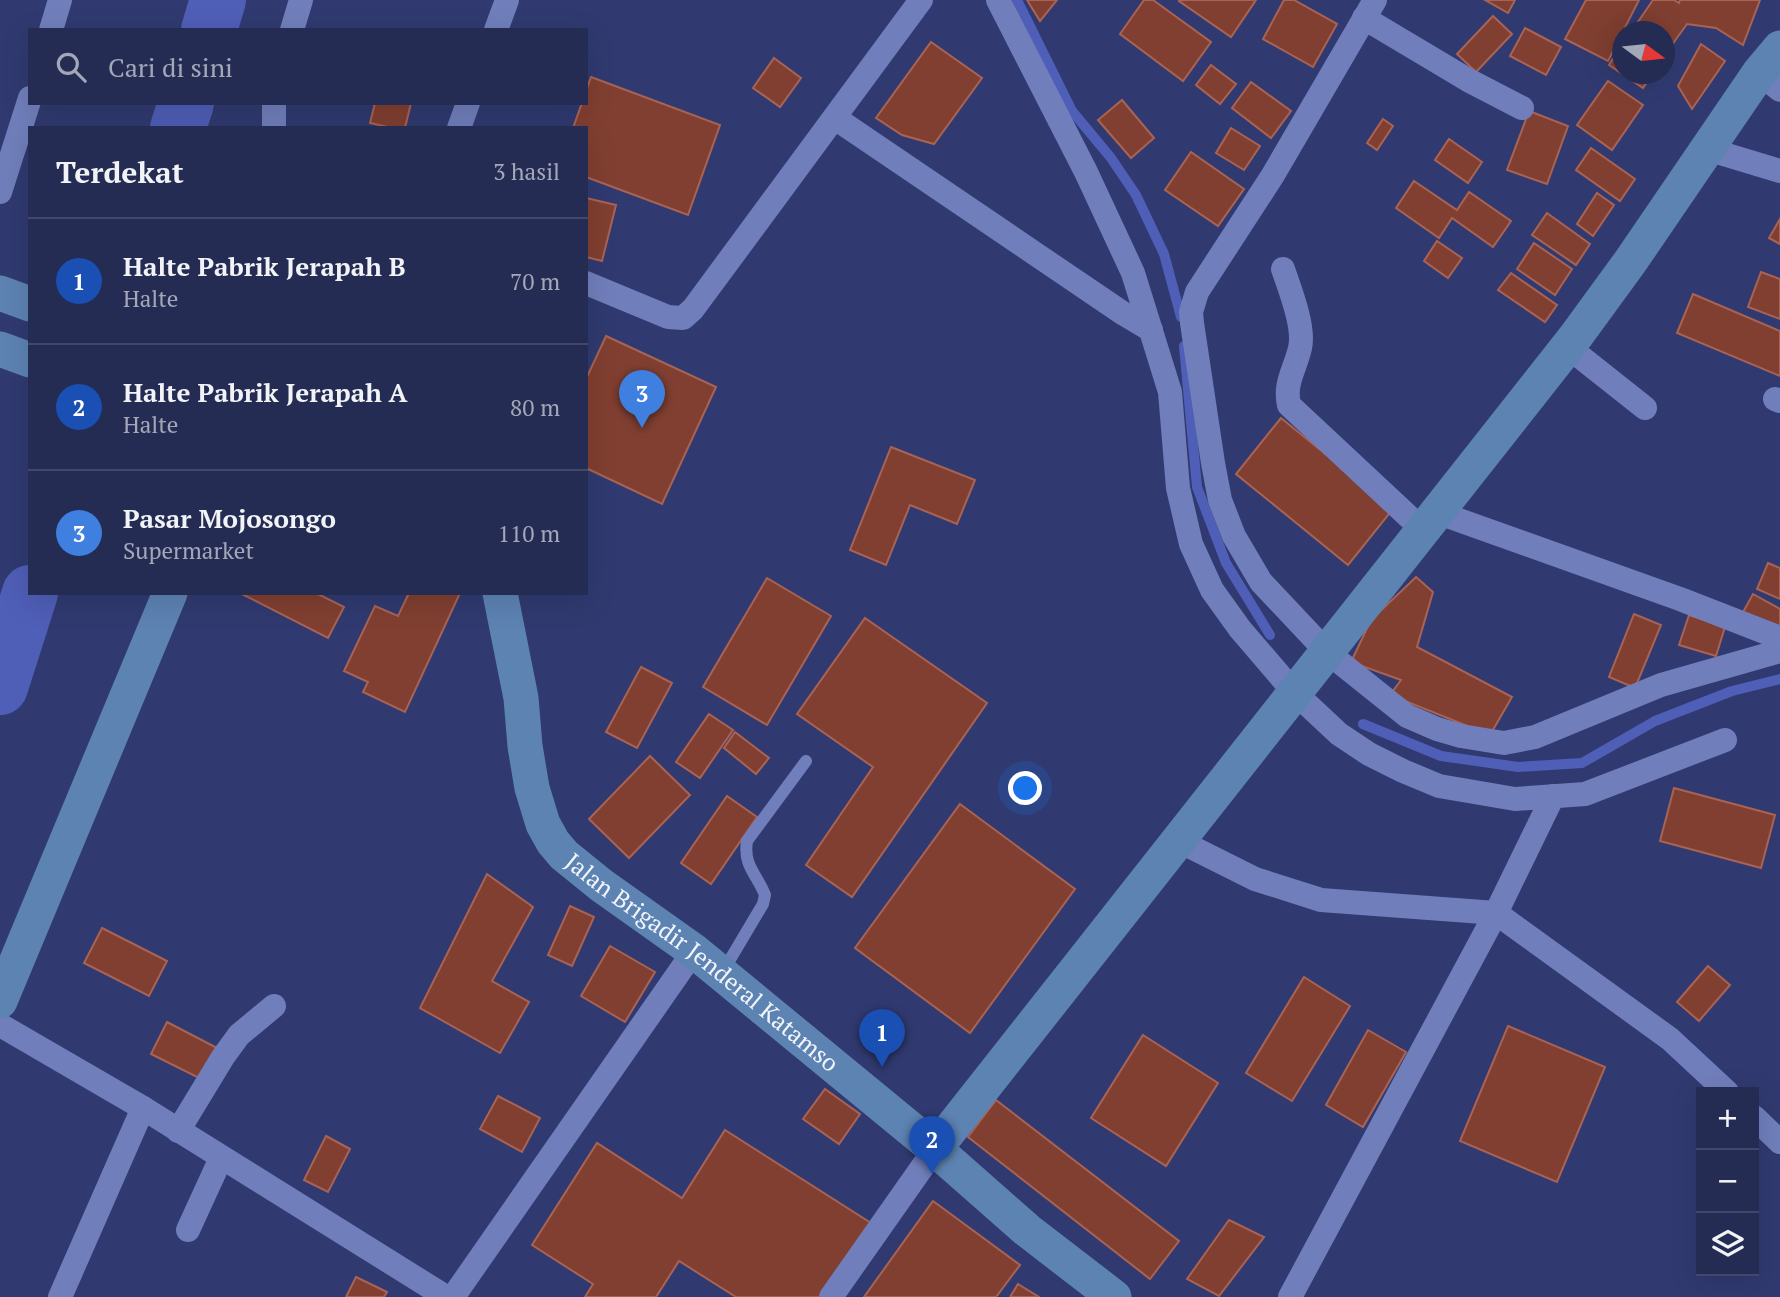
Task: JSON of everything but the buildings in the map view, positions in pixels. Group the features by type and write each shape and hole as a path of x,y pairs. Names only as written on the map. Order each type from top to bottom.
{"main road":[{"path":"935,1149 1568,347 1707,149 1773,71"},
{"path":"0,293 28,303"},
{"path":"0,349 28,359"},
{"path":"0,1001 169,595"},
{"name":"Jalan Brigadir Jenderal Katamso","path":"500,595 521,698 532,788 543,824 564,855 601,886 694,951 935,1149 1027,1230 1114,1297"}],"street":[{"path":"52,28 60,0"},
{"path":"293,28 301,0"},
{"path":"497,28 507,0"},
{"path":"588,284 668,317 683,318 693,309 921,0"},
{"path":"998,0 1086,172 1133,272 1170,337 1220,500 1234,536 1261,582 1324,655 1406,716 1461,736 1504,743 1535,737 1661,685 1780,651"},
{"path":"1522,108 1468,80 1369,9 1273,175 1197,292 1191,312 1170,337 1170,391 1178,488 1191,544 1212,590 1240,629 1294,692 1339,734 1369,754 1423,780 1477,794 1515,799 1586,794 1725,740"},
{"path":"0,192 28,104"},
{"path":"274,105 274,126"},
{"path":"835,118 1124,314 1170,337"},
{"path":"1707,149 1780,171"},
{"path":"1283,269 1297,314 1301,346 1287,381 1289,405 1431,522 1680,598 1780,638"},
{"path":"1568,347 1645,408"},
{"path":"1290,1297 1496,913 1553,796"},
{"path":"1179,841 1255,879 1321,900 1496,913 1670,1039 1722,1087"},
{"path":"453,1297 694,951"},
{"path":"178,1131 222,1057 239,1035 274,1006"},
{"path":"0,1026 143,1108 446,1297"},
{"path":"60,1297 143,1108"},
{"path":"1759,1122 1780,1142"},
{"path":"831,1297 935,1149"},
{"path":"188,1230 221,1158"}],"lane":[{"path":"722,974 763,905 765,895 749,867 745,853 747,841 806,761"}],"waterway":[{"path":"210,28 218,0"},
{"path":"1017,0 1072,111 1111,158 1136,195 1164,254 1181,317"},
{"path":"179,126 185,105"},
{"path":"1184,346 1197,487 1226,563 1270,635"},
{"path":"0,687 29,595"},
{"path":"1363,724 1441,756 1518,767 1582,763 1655,721 1732,691 1780,679"}],"place":[{"name":"Pasar Mojosongo","path":"642,428"},
{"name":"Halte Pabrik Jerapah B","path":"882,1067"},
{"name":"Halte Pabrik Jerapah A","path":"932,1174"}]}
